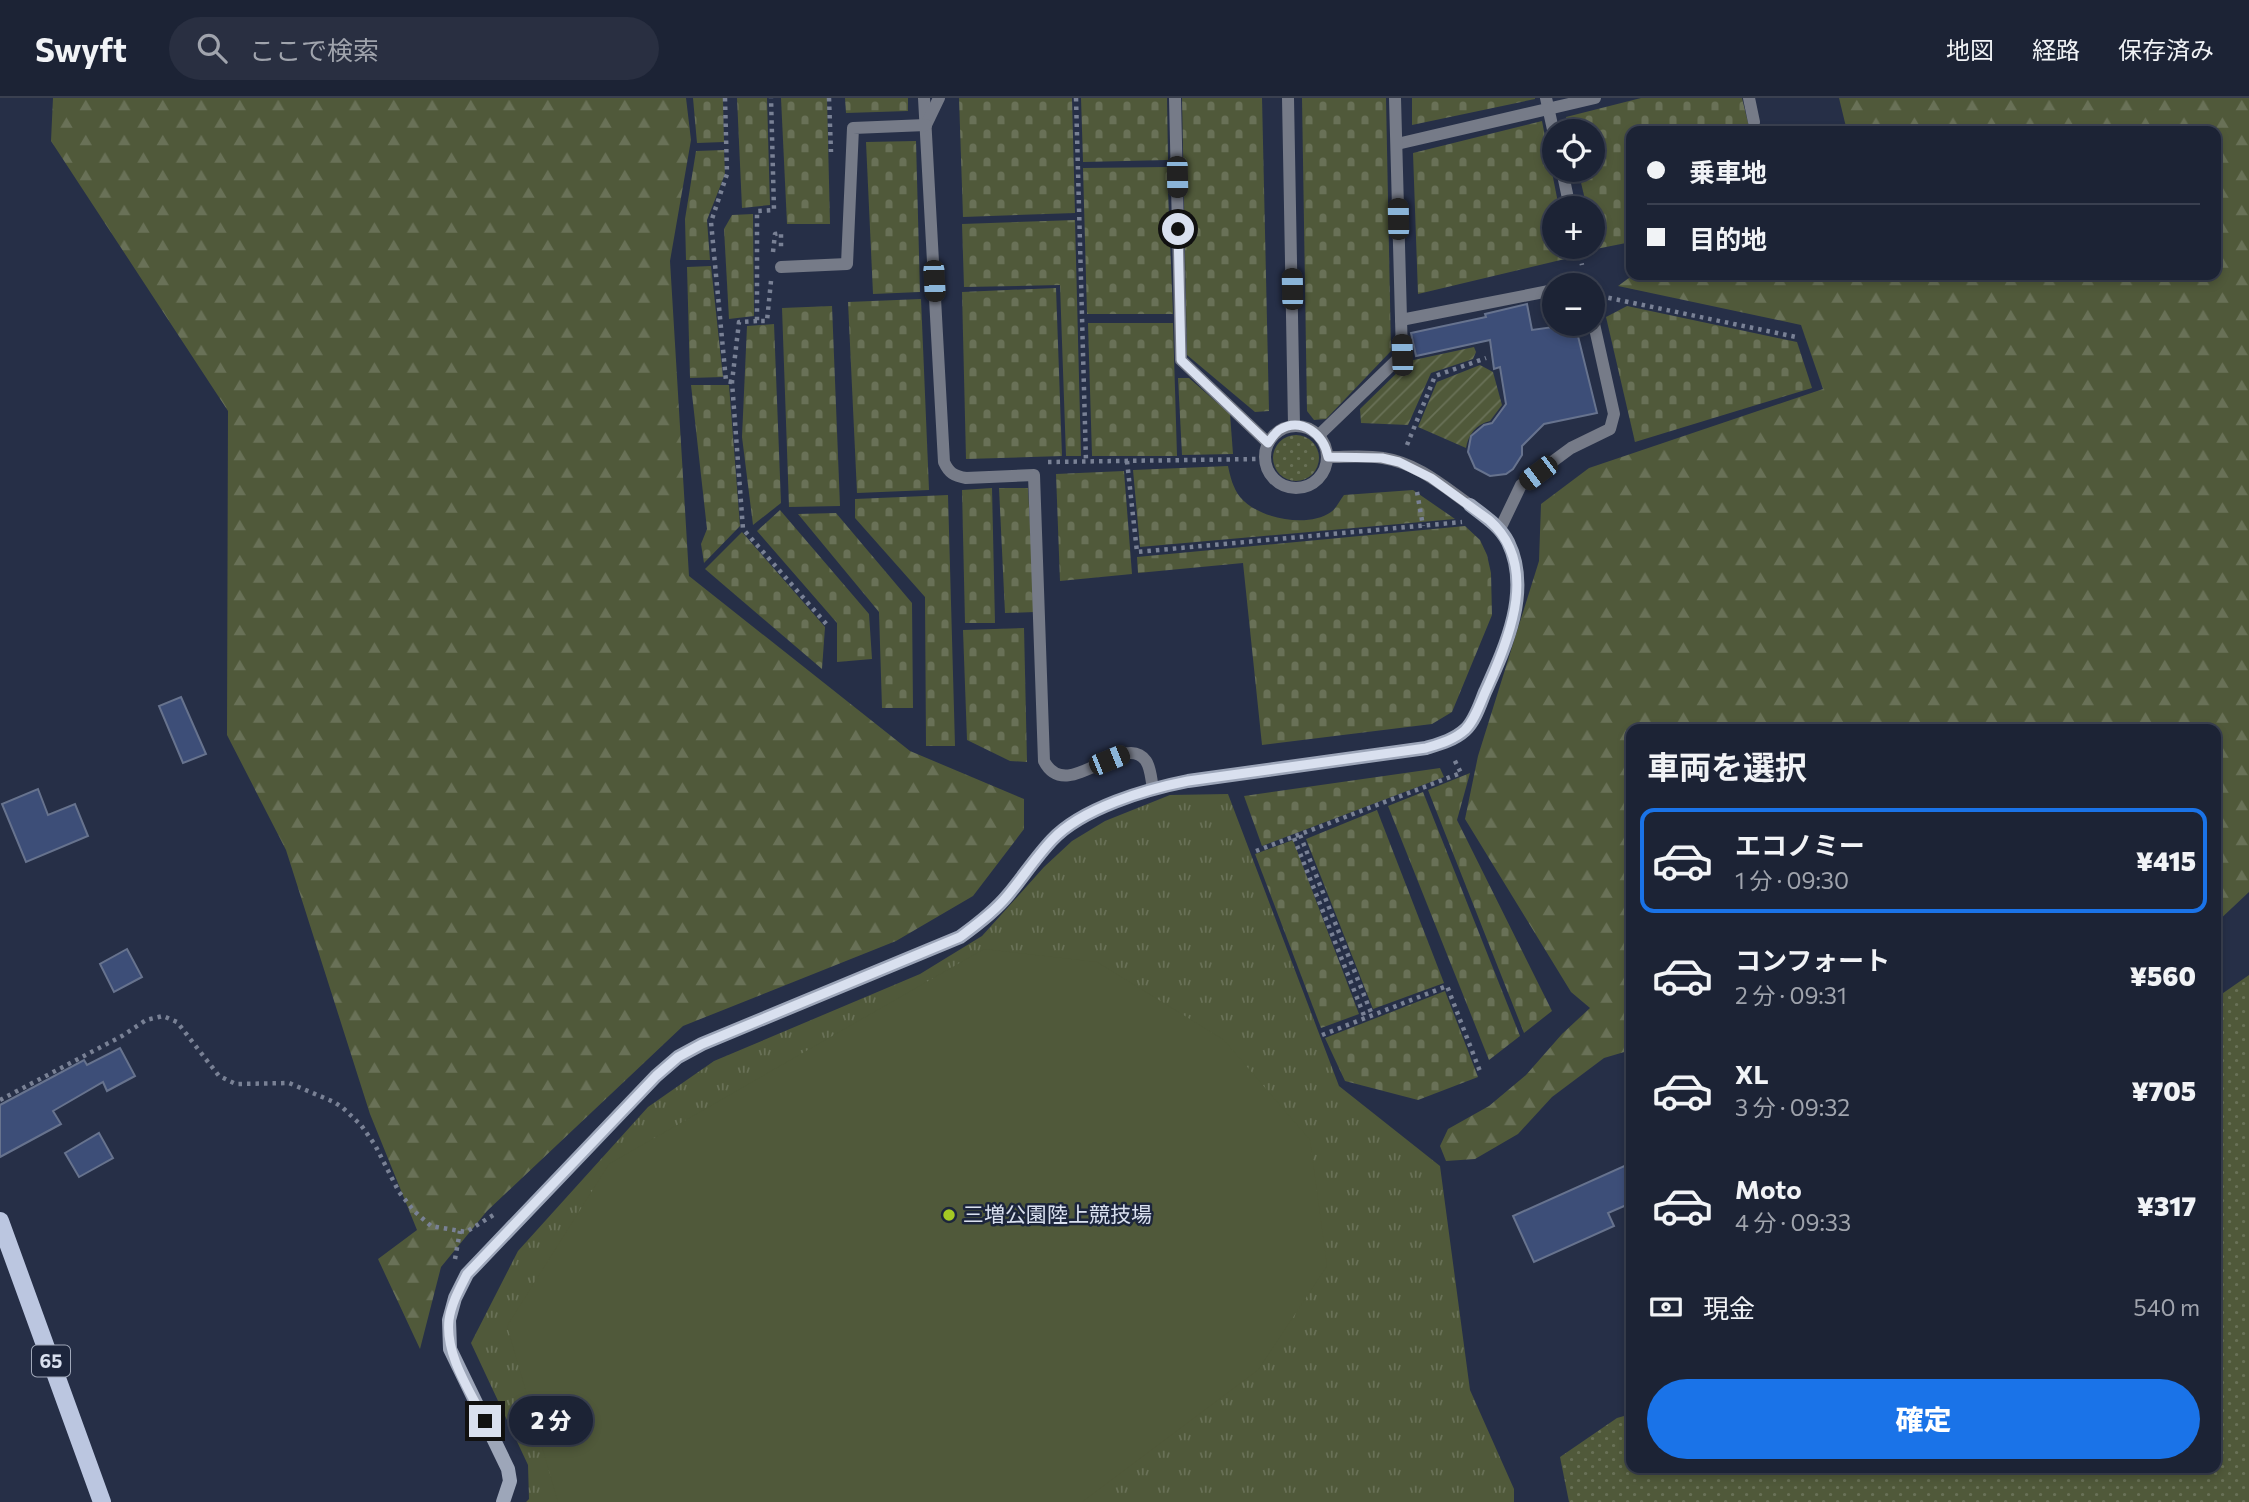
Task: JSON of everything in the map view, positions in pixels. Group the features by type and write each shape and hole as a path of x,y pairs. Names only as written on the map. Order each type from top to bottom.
{"main road":[{"name":"65","path":"0,1221 102,1502"}],"street":[{"path":"503,1502 510,1481 508,1469 450,1349 449,1320 456,1298 467,1274 656,1076 678,1057 702,1044 960,937 1007,896 1054,838 1088,815 1153,788 1426,748 1466,729 1502,655 1516,601 1514,558 1508,542 1494,524 1469,505"}],"lane":[{"path":"924,98 944,462 948,471 956,477 1034,475 1044,761 1049,770 1061,776 1072,775 1127,753 1137,754 1145,760 1153,788"},
{"path":"926,125 939,98"},
{"path":"1175,98 1181,360 1268,443"},
{"path":"1288,98 1294,425"},
{"path":"1319,435 1402,355 1395,98"},
{"path":"1396,144 1548,103 1595,98"},
{"path":"1749,98 1754,122"},
{"path":"775,265 847,264 853,128 926,125"},
{"path":"1401,320 1542,292"},
{"path":"1494,524 1521,485 1571,448 1610,429 1614,414 1597,336"},
{"path":"1294,425 1307,428 1319,435 1326,445 1328,457 1324,473 1313,485 1297,489 1281,485 1269,474 1264,459 1268,443 1278,430 1294,425"},
{"path":"1328,457 1382,458 1399,462 1431,478 1469,505"}],"path":[{"path":"725,98 727,174 710,222 726,381 732,382"},
{"path":"757,321 757,211 774,210 771,98"},
{"path":"1076,98 1086,462"},
{"path":"775,265 775,234 781,233 767,321 739,322 732,382 743,529 829,627"},
{"path":"1605,297 1797,337"},
{"path":"1399,462 1435,376 1486,358"},
{"path":"1034,475 1034,463 1264,459"},
{"path":"1127,461 1136,552 1423,526 1494,524"},
{"path":"1416,484 1423,526"},
{"path":"1256,851 1461,774 1454,759"},
{"path":"1300,835 1372,1015"},
{"path":"1294,838 1365,1018"},
{"path":"1322,1035 1447,986 1481,1074"},
{"path":"0,1100 122,1037 146,1020 163,1016 177,1022 219,1076 236,1084 289,1083 343,1108 361,1125 375,1145 414,1212 430,1226 466,1232 498,1211"},
{"path":"455,1260 460,1231"}],"green space":[{"path":"53,98 686,98 691,140 670,261 689,576 910,751 1024,799 1024,829 973,896 896,941 683,1026 487,1211 441,1267 420,1349 378,1259 417,1230 370,1114 286,850 227,735 228,411 51,141"},
{"path":"693,98 723,98 724,142 697,143"},
{"path":"737,98 767,98 770,205 742,208"},
{"path":"781,98 827,98 830,224 787,224"},
{"path":"845,98 908,98 908,111 846,113"},
{"path":"959,98 1072,98 1075,213 963,217"},
{"path":"1081,98 1167,98 1168,160 1083,162"},
{"path":"1182,98 1262,98 1269,411 1255,412 1187,355"},
{"path":"1302,98 1386,98 1391,351 1326,419 1314,420 1307,411"},
{"path":"1412,98 1535,98 1535,99 1412,125"},
{"path":"1641,98 1742,98 1749,126 1626,126 1626,243 1605,247 1605,196 1584,196 1581,182 1605,182 1605,119 1566,119"},
{"path":"1839,98 2249,98 2249,892 2221,918 2221,724 1626,724 1626,1051 1604,1058 1552,1097 1518,1134 1475,1159 1446,1161 1440,1146 1448,1129 1489,1106 1526,1075 1562,1034 1590,1008 1571,992 1465,819 1478,756 1539,561 1541,504 1589,468 1823,389 1801,325 1618,286 1626,280 2221,280 2221,126 1846,126"},
{"path":"1542,121 1542,182 1554,182 1557,196 1542,196 1542,259 1565,259 1418,294 1413,153"},
{"path":"916,141 920,292 873,294 866,142"},
{"path":"724,150 725,174 707,220 710,260 686,260 685,219 696,151"},
{"path":"1167,167 1173,314 1087,314 1083,168"},
{"path":"753,214 754,316 729,319 724,229 732,215"},
{"path":"1075,220 1081,456 1066,456 1060,285 964,287 962,224"},
{"path":"711,266 723,377 690,378 687,267"},
{"path":"1056,288 1062,456 966,459 962,292"},
{"path":"921,299 929,490 857,493 848,302"},
{"path":"832,306 840,506 789,507 782,308"},
{"path":"1627,306 1797,342 1812,388 1635,442 1606,317"},
{"path":"1088,323 1173,323 1177,456 1092,456"},
{"path":"774,324 781,503 753,525 742,437 747,326"},
{"path":"1474,347 1476,352 1473,359 1431,373 1408,425 1361,423 1360,409 1409,361"},
{"path":"1480,365 1493,372 1502,405 1490,421 1473,431 1466,448 1418,427 1437,382"},
{"path":"1178,378 1189,378 1230,414 1233,454 1182,455"},
{"path":"691,385 729,385 740,526 704,563 701,544 707,529"},
{"path":"1296,435 1312,442 1319,458 1312,474 1296,481 1280,474 1273,458 1280,442"},
{"path":"1228,466 1240,497 1258,511 1283,519 1309,520 1321,517 1333,511 1344,495 1413,490 1455,519 1140,547 1133,470"},
{"path":"1124,471 1132,574 1060,581 1056,474"},
{"path":"992,488 995,623 965,623 962,490"},
{"path":"999,488 1028,488 1035,612 1005,613"},
{"path":"948,495 955,746 926,746 925,597 855,518 855,499"},
{"path":"780,510 869,614 872,659 837,662 837,623 757,531"},
{"path":"836,513 912,603 913,708 882,708 879,612 798,514"},
{"path":"1465,526 1480,540 1487,555 1491,573 1492,615 1452,712 1432,724 1262,745 1243,563 1138,573 1137,557"},
{"path":"742,532 825,627 822,669 705,569"},
{"path":"1024,628 1027,762 1010,761 967,740 963,630"},
{"path":"1440,768 1444,777 1262,846 1244,796"},
{"path":"1470,773 1457,820 1552,1011 1524,1033 1428,790"},
{"path":"1423,792 1520,1036 1489,1060 1388,806"},
{"name":"三増公園陸上競技場","path":"1228,794 1339,1086 1440,1166 1470,1390 1514,1489 1514,1502 526,1502 529,1499 528,1465 471,1343 518,1251 648,1107 714,1061 920,974 982,936 1044,867 1072,841 1105,821 1170,795"},
{"path":"1377,810 1444,983 1373,1009 1306,839"},
{"path":"1293,840 1359,1014 1321,1028 1255,854"},
{"name":"三増公園陸上競技場","path":"984,949 1097,962 1224,1040 1310,1140 1327,1266 1258,1370 1082,1502 558,1502 507,1326 609,1164"},
{"path":"2249,975 2249,1502 1569,1502 1560,1457 1617,1418 1626,1415 1626,1473 2221,1473 2221,995"},
{"path":"1445,991 1478,1077 1418,1100 1345,1081 1325,1038"}],"building":[{"path":"1527,304 1532,330 1542,329 1542,336 1578,336 1597,413 1544,424 1522,446 1522,455 1513,469 1506,474 1490,476 1475,468 1468,452 1471,436 1484,425 1492,423 1506,404 1500,367 1494,369 1490,340 1416,356 1411,333 1486,317 1485,314"},
{"path":"181,697 206,754 183,763 159,706"},
{"path":"38,789 48,815 75,804 88,836 26,862 2,804"},
{"path":"127,949 142,977 114,992 100,964"},
{"path":"120,1048 135,1076 107,1091 103,1082 53,1111 61,1124 0,1157 0,1105 84,1060 87,1065"},
{"path":"99,1133 113,1158 79,1177 65,1153"},
{"path":"1626,1165 1626,1205 1608,1213 1614,1226 1534,1262 1513,1216"}],"place":[{"name":"三増公園陸上競技場","path":"949,1215"}],"route":[{"path":"485,1421 450,1349 449,1320 467,1274 656,1076 678,1057 702,1044 960,937 1007,896 1054,838 1088,815 1122,799 1153,788 1188,781 1426,748 1466,729 1474,717 1511,628 1517,580 1514,558 1508,542 1500,529 1489,520 1415,468 1382,458 1328,457 1326,445 1319,435 1294,425 1278,430 1268,443 1181,360 1178,229"}]}
